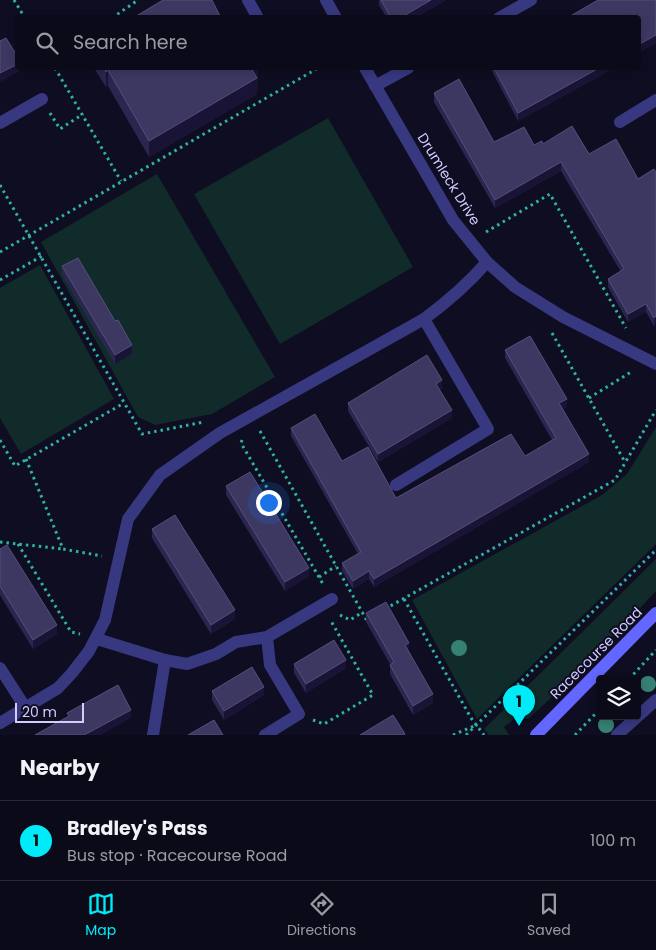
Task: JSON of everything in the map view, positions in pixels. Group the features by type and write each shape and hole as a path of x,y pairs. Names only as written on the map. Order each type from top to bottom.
{"main road":[{"name":"Racecourse Road","path":"536,735 656,613"}],"street":[{"path":"248,0 256,15"},
{"path":"326,0 334,15"},
{"path":"504,15 531,0"},
{"name":"Drumleck Drive","path":"366,70 453,220 486,262 515,287 563,317 656,364"},
{"path":"375,86 404,70"},
{"path":"0,123 42,100"},
{"path":"620,122 656,100"},
{"path":"0,723 58,688 83,661 105,620 128,518 160,475 220,433 424,319 454,297 486,262"},
{"path":"396,485 488,429 424,319"},
{"path":"96,639 165,660 187,664 216,654 236,642 267,637 327,602"},
{"path":"265,735 299,714 270,665 267,637"},
{"path":"153,735 165,660"},
{"path":"0,668 25,707"},
{"path":"617,735 656,700"}],"path":[{"path":"14,0 23,15"},
{"path":"116,15 138,0"},
{"path":"56,70 121,181"},
{"path":"0,252 315,70"},
{"path":"42,100 60,129 83,114"},
{"path":"0,185 142,434 212,420"},
{"path":"473,245 489,229 550,194 626,329 629,351"},
{"path":"0,280 42,256"},
{"path":"552,333 625,462"},
{"path":"589,398 631,372"},
{"path":"0,440 15,466 124,403"},
{"path":"381,611 615,480 656,410"},
{"path":"247,418 366,619 374,615"},
{"path":"247,418 245,433 241,443 319,577 327,602 373,695 324,724 299,714"},
{"path":"26,459 63,549"},
{"path":"0,542 63,549 118,558"},
{"path":"18,544 72,632 96,639"},
{"path":"466,735 656,550"},
{"path":"319,577 336,566"},
{"path":"404,599 471,718 484,735"},
{"path":"633,675 656,650"},
{"path":"575,735 596,713"},
{"path":"452,735 476,726"}],"green space":[{"path":"328,118 413,267 280,344 194,194"},
{"path":"157,174 275,377 212,414 155,425 138,417 41,242"},
{"path":"40,265 114,399 21,454 0,418 0,288"},
{"path":"656,427 656,544 477,719 412,600 602,495 627,474"},
{"path":"656,559 656,591 625,624 528,719 515,718 504,727 509,735 489,735 484,729"}],"building":[{"path":"163,0 212,0 220,15 138,15"},
{"path":"381,0 431,0 405,15 389,15"},
{"path":"598,0 656,0 656,35 641,43 641,15 572,15"},
{"path":"6,38 15,52 15,66 0,73 0,41"},
{"path":"108,70 252,70 257,78 149,141"},
{"path":"495,70 595,70 518,113"},
{"path":"459,79 494,142 524,127 534,145 542,141 543,144 572,126 589,154 616,139 638,179 654,169 656,172 656,316 654,318 646,304 628,314 608,279 624,269 561,162 495,200 434,93"},
{"path":"78,258 115,321 118,320 132,345 115,355 62,266"},
{"path":"530,336 567,399 559,403 589,454 374,579 369,571 353,581 342,563 361,552 291,428 315,414 342,461 368,447 396,498 511,434 525,456 556,438 505,350"},
{"path":"427,355 442,380 436,384 452,410 378,454 348,403"},
{"path":"250,472 309,568 285,582 226,486"},
{"path":"175,515 235,610 211,625 152,529"},
{"path":"7,545 57,625 33,640 0,586 0,549"},
{"path":"386,602 409,643 405,645 433,694 413,706 390,665 394,662 366,613"},
{"path":"334,640 346,660 306,684 294,664"},
{"path":"252,667 264,687 224,711 212,691"},
{"path":"118,685 131,710 84,735 35,735 69,716 67,713"},
{"path":"393,715 404,735 360,735"},
{"path":"214,720 223,735 188,735"}],"place":[{"name":"Bradley's Pass","path":"519,726"}]}
